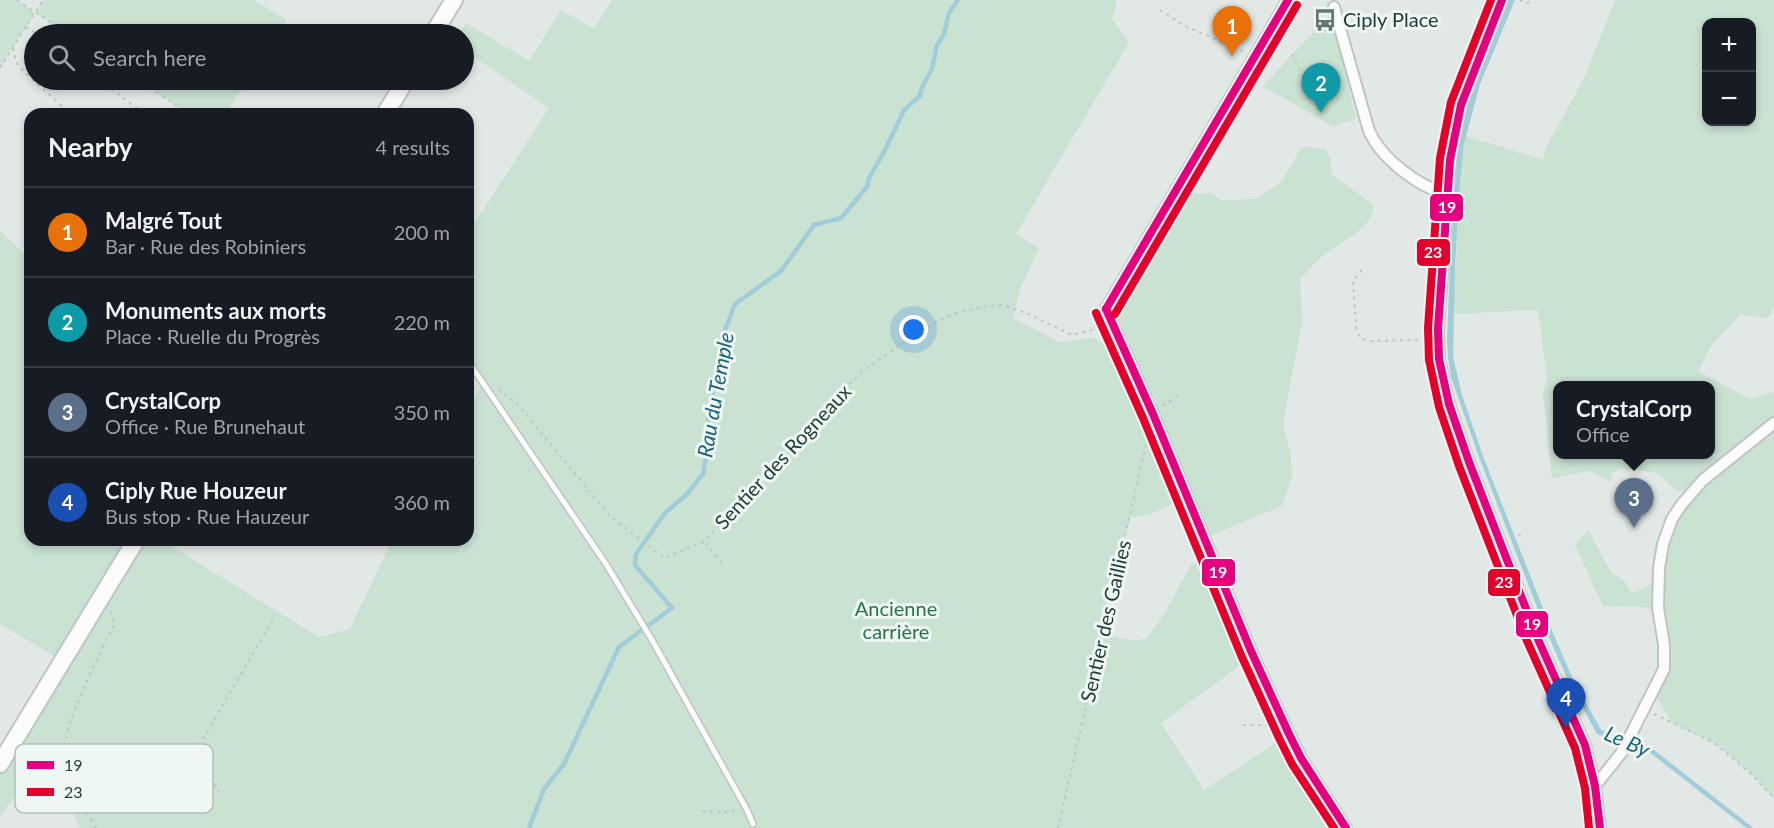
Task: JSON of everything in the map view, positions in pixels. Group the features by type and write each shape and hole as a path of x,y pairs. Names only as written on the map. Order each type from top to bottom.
{"main road":[{"path":"439,24 454,0"},
{"path":"389,108 400,90"},
{"path":"0,764 132,546"}],"street":[{"path":"1288,0 1106,309 1153,414 1251,651 1289,734 1301,758 1346,828"},
{"path":"1502,0 1461,105 1450,160 1438,335 1443,383 1469,462 1537,637 1585,745 1595,786 1600,828"},
{"path":"1334,7 1374,143 1423,187 1447,194"},
{"path":"1595,786 1622,752 1664,669 1664,645 1658,608 1659,568 1663,544 1672,519 1703,480 1774,423"}],"lane":[{"path":"474,370 587,535 652,640 753,824"}],"path":[{"path":"17,0 52,24"},
{"path":"28,24 43,0"},
{"path":"1520,0 1527,3 1532,0"},
{"path":"1160,10 1185,26 1254,56"},
{"path":"0,68 24,30"},
{"path":"13,48 16,62 24,72"},
{"path":"1292,54 1320,111"},
{"path":"44,90 64,108"},
{"path":"113,90 137,108"},
{"path":"153,90 181,108"},
{"path":"1362,270 1353,281 1356,328 1360,338 1370,341 1438,335"},
{"name":"Sentier des Rogneaux","path":"480,378 502,390 519,406 610,516 665,558 705,541 798,435 855,378 923,329 952,314 1002,305 1026,313 1072,335 1084,334 1112,324"},
{"path":"1153,414 1178,396"},
{"name":"Sentier des Gaillies","path":"1059,828 1153,414"},
{"path":"1508,539 1522,534"},
{"path":"705,541 722,564"},
{"path":"65,744 70,721 114,625 113,616 101,599"},
{"path":"200,744 275,616"},
{"path":"1644,708 1716,744 1751,774 1774,798"},
{"path":"1243,725 1266,725"},
{"path":"213,780 219,793"},
{"path":"702,811 729,812 746,808"},
{"path":"87,813 96,828"}],"green space":[{"path":"0,0 17,0 35,13 28,24 24,24 24,30 0,68"},
{"path":"43,0 254,0 287,20 284,24 52,24 35,13"},
{"name":"Ancienne carrière","path":"612,0 1117,0 1112,19 1129,42 1016,234 1039,248 1020,289 1013,318 1059,342 1094,338 1121,355 1120,358 1126,362 1106,309 1179,184 1197,194 1211,193 1221,200 1256,199 1282,182 1299,151 1305,147 1326,149 1331,161 1332,175 1374,205 1367,222 1352,236 1319,259 1300,280 1302,322 1283,423 1291,455 1292,476 1282,506 1204,538 1186,497 1149,515 1130,517 1103,631 1123,639 1145,639 1165,613 1191,565 1211,557 1253,656 1161,723 1204,790 1289,734 1346,828 80,828 74,813 213,813 213,744 15,744 15,794 0,817 0,764 63,661 0,624 0,231 24,253 24,546 171,546 319,637 350,629 389,546 474,546 474,400 483,383 474,370 474,224 549,108 474,57 474,28 529,61 561,10 594,29"},
{"path":"1615,0 1774,0 1774,308 1768,318 1740,315 1711,346 1698,371 1750,399 1774,392 1774,798 1751,774 1716,744 1671,722 1656,695 1664,669 1658,608 1603,606 1575,545 1588,530 1612,574 1624,581 1631,594 1658,581 1663,544 1691,491 1676,490 1657,473 1621,468 1612,474 1611,482 1589,471 1552,478 1543,394 1547,377 1538,310 1453,314 1460,183 1465,136 1544,160 1545,150 1586,74"},
{"path":"1331,13 1356,119 1332,126 1263,86"},
{"path":"152,90 241,90 229,108 180,108"}],"water":[{"path":"1509,0 1515,0 1480,84 1464,144 1455,267 1453,357 1462,395 1483,456 1573,679 1601,730 1628,739 1626,745 1597,734 1569,682 1547,633 1479,457 1451,377 1447,338 1458,143 1474,82"}],"waterway":[{"name":"Rau du Temple","path":"529,828 544,789 564,764 619,647 672,608 635,565 636,554 665,513 686,495 703,474 708,445 707,426 721,341 735,304 781,271 814,225 841,218 867,187 869,178 904,110 920,96 922,87 932,69 937,45 944,34 949,13 958,0"},
{"name":"Le By","path":"1629,742 1644,745 1750,828"}],"transit line":[{"name":"19","path":"1106,309 1288,0"},
{"name":"23","path":"1491,0 1451,102 1440,158 1428,328 1429,360 1439,407 1459,466 1527,641 1575,748 1585,788 1589,828"},
{"name":"19","path":"1502,0 1461,105 1450,160 1438,329 1439,359 1449,404 1469,462 1537,637 1585,745 1595,786 1600,828"},
{"name":"23","path":"1115,314 1297,5"},
{"name":"19","path":"1106,309 1153,414 1251,651 1289,734 1301,758 1346,828"},
{"name":"23","path":"1096,313 1143,418 1241,655 1279,738 1292,764 1334,828"}],"place":[{"name":"Ciply Place","path":"1325,20"},
{"name":"Malgré Tout","path":"1232,56"},
{"name":"Monuments aux morts","path":"1321,113"},
{"name":"CrystalCorp","path":"1634,528"},
{"name":"Ciply Rue Houzeur","path":"1566,728"}]}
